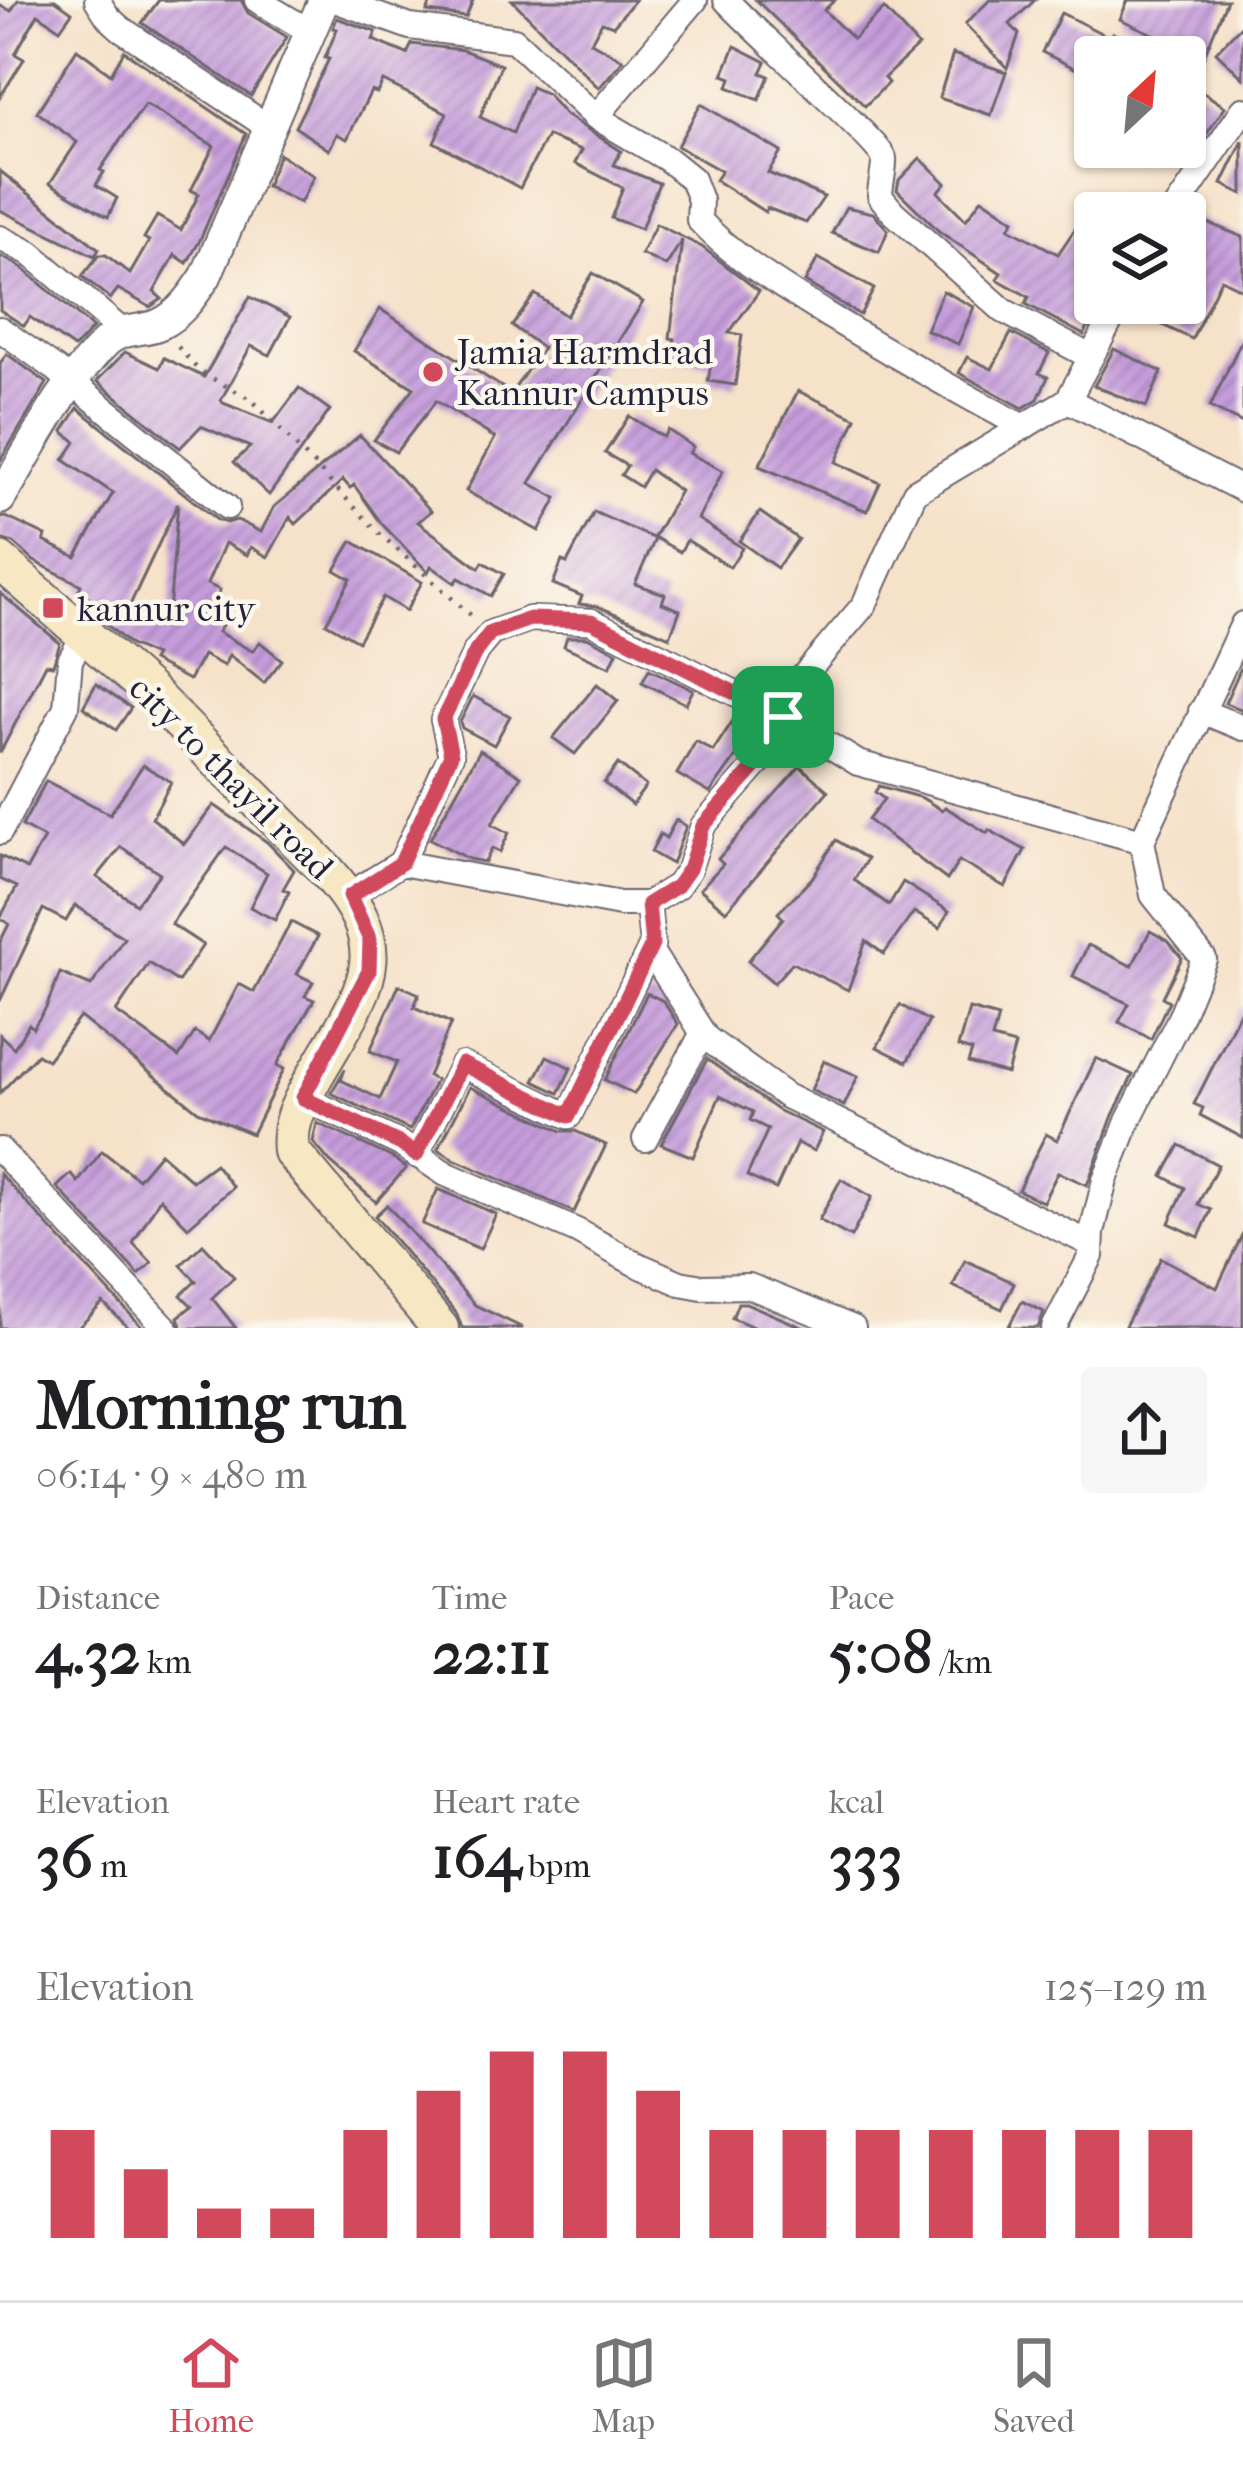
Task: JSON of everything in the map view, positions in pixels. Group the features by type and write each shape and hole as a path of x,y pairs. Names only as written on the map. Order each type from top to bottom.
{"main road":[{"name":"city to thayil road","path":"0,561 163,705 350,896 370,940 369,971 293,1115 291,1151 440,1328"}],"street":[{"path":"97,0 120,28 271,129"},
{"path":"257,0 309,31"},
{"path":"0,499 73,382 109,339 159,325 186,304 206,276 324,0"},
{"path":"334,0 410,27 514,40 596,117 692,179 700,200 699,220 758,272 931,379 1024,427"},
{"path":"596,117 694,0"},
{"path":"726,0 841,114 875,141 885,157 880,196 893,212 1004,310 1089,356"},
{"path":"1187,192 1243,110"},
{"path":"0,238 30,253 123,332"},
{"path":"401,863 620,904 648,904 677,886 689,869 703,826 767,753 801,679 864,605 915,492 1068,400 1108,324"},
{"path":"0,329 227,507"},
{"path":"1068,400 1243,490"},
{"path":"350,896 401,863 451,755 443,719 476,651 490,633 530,619 591,621 783,717 858,763 1142,841"},
{"path":"1054,1328 1091,1256 1106,1180 1128,1120 1204,959 1153,895 1142,841 1243,624"},
{"path":"0,832 66,707 70,660 84,634"},
{"path":"1201,711 1243,728"},
{"path":"416,1155 462,1064 569,1116 650,950 648,904"},
{"path":"650,950 703,1033 786,1096 1091,1244"},
{"path":"645,1139 703,1033"},
{"path":"303,1098 401,1144 446,1174 577,1231 680,1283 749,1286 853,1328"},
{"path":"0,1150 166,1328"}],"path":[{"path":"159,325 199,370 252,400 382,535 490,633"}],"building":[{"path":"18,0 55,0 72,12 60,29 38,14 15,54 24,59 0,97 0,5 11,11"},
{"path":"159,0 241,0 248,13 287,37 251,96 142,23"},
{"path":"432,0 473,0 466,17 427,12"},
{"path":"512,0 635,0 613,26 602,22 591,42 623,60 599,88"},
{"path":"756,0 835,0 824,10 853,39 884,9 918,46 884,78 888,83 865,106"},
{"path":"990,0 1035,0 1010,24 1019,34 1007,68 965,24"},
{"path":"1128,0 1227,0 1206,51 1206,36 1157,36 1120,19"},
{"path":"1061,13 1107,36 1074,36 1074,68 1042,52"},
{"path":"337,18 376,32 373,40 407,54 412,44 463,50 501,65 480,117 513,133 531,87 547,94 564,114 621,151 614,165 659,183 641,229 611,218 623,188 575,163 582,150 547,136 520,188 434,142 447,113 383,81 377,93 371,91 347,139 337,134 329,150 295,127 329,59 325,58"},
{"path":"1243,24 1243,78 1216,52"},
{"path":"735,46 766,62 761,73 769,76 759,100 728,87 731,78 723,75"},
{"path":"77,49 111,74 124,51 246,134 199,242 187,263 175,255 154,292 162,299 150,307 118,289 110,299 82,276 99,255 106,255 130,274 157,216 181,230 199,194 191,190 214,146 145,104 100,170 104,172 96,185 117,198 108,217 50,183 77,142 37,112"},
{"path":"953,54 1006,72 991,115 939,98"},
{"path":"1206,94 1225,107 1206,135"},
{"path":"701,104 781,152 768,173 824,197 806,223 767,208 765,212 715,180 721,171 677,146"},
{"path":"1243,141 1243,194 1222,184"},
{"path":"279,154 314,176 300,203 266,186"},
{"path":"920,158 946,183 938,192 966,220 982,198 1014,220 1009,228 1058,254 1074,230 1074,324 1090,324 1084,335 1026,304 1029,297 997,279 1001,273 940,232 897,190 899,180"},
{"path":"0,171 99,249 95,256 0,210"},
{"path":"846,207 873,213 888,230 879,252 832,233"},
{"path":"1206,222 1243,237 1243,290 1221,279 1206,310"},
{"path":"656,224 702,247 759,291 729,333 742,335 735,385 708,381 711,364 672,359 675,339 670,338 682,240 666,266 641,254"},
{"path":"0,256 21,267 93,328 74,348 30,317 24,326 0,310"},
{"path":"818,258 874,289 860,315 805,282"},
{"name":"Jamia Harmdrad Kannur Campus","path":"593,273 643,302 530,483 557,498 539,531 466,491 495,438 436,401 396,452 374,440 414,388 354,351 380,309 511,393 543,348 512,326 535,294 566,316"},
{"path":"943,291 974,307 958,344 926,330"},
{"path":"250,297 290,317 270,355 251,346 223,403 273,423 299,388 330,410 269,495 234,462 250,447 201,426 180,448 97,381 125,352 159,368 164,358 204,377"},
{"path":"1160,324 1199,324 1192,339"},
{"path":"1011,333 1049,353 1039,373 1048,377 1038,399 1023,408 959,373 967,357 992,369"},
{"path":"1243,337 1243,423 1210,407"},
{"path":"1114,349 1162,372 1146,407 1094,386"},
{"path":"7,354 47,383 0,461 0,363"},
{"path":"798,391 856,418 836,462 880,483 867,511 759,466"},
{"path":"78,408 217,520 237,520 261,532 274,507 360,435 431,511 418,522 479,568 483,562 504,574 491,596 459,578 455,583 431,566 428,572 382,524 354,485 350,488 343,480 296,524 290,517 268,557 251,547 247,555 225,543 207,584 220,590 212,608 227,616 218,632 252,651 260,642 282,660 264,683 229,655 224,666 203,655 189,680 130,645 96,615 101,603 78,592 81,585 0,539 0,518 6,517 76,557 113,493 64,460 76,442 63,431","holes":["178,503 168,625 129,607"]},
{"path":"629,416 663,437 668,430 693,447 689,453 723,471 698,519 742,548 730,567 687,540 680,552 654,537 680,491 650,470 640,487 621,475 627,466 605,453"},
{"path":"594,512 655,539 635,584 665,594 662,603 680,610 670,637 597,606 579,604 582,596 553,584"},
{"path":"760,512 798,539 777,568 739,541"},
{"path":"352,541 422,582 406,611 383,597 358,641 326,623 351,579 335,570"},
{"path":"0,593 60,643 53,665 46,664 0,753"},
{"path":"567,637 587,637 617,652 610,667 564,646"},
{"path":"1243,663 1243,710 1225,703"},
{"path":"649,669 693,690 686,704 642,682"},
{"path":"96,684 131,708 116,730 83,707"},
{"path":"597,684 618,701 575,754 553,738"},
{"path":"473,696 510,716 494,745 462,728 460,722"},
{"path":"738,713 762,725 752,745 744,754 740,751 710,793 677,774 696,741 713,751"},
{"path":"480,750 521,776 492,824 509,833 500,852 492,848 485,862 430,839"},
{"path":"618,764 646,786 632,805 604,783"},
{"path":"143,765 171,782 152,818 184,844 214,805 267,842 294,870 275,920 250,907 267,873 226,847 171,924 203,945 178,982 149,963 116,1012 179,1057 195,1032 209,1041 239,984 254,992 291,922 318,936 297,974 313,982 305,996 314,1000 277,1065 284,1069 252,1134 198,1111 80,1017 47,1060 37,1054 0,1093 0,1035 14,1048 46,1008 60,973 91,986 124,938 75,905 66,921 43,909 0,1001 0,942 9,924 0,918 17,887 0,879 0,856 27,869 44,838 22,826 46,781 110,814","holes":["121,847 160,873 136,904 97,877"]},
{"path":"800,766 828,791 726,911 700,889 723,864 718,859"},
{"path":"879,786 922,798 942,810 945,807 1025,850 1005,887 959,861 947,880 868,820 884,799 875,792"},
{"path":"676,820 686,826 672,864 651,852 660,834 666,838"},
{"path":"836,840 867,859 854,880 889,905 903,882 949,911 940,928 914,912 884,954 866,941 848,990 792,963 774,983 748,961 783,918 778,913 812,878"},
{"path":"1150,931 1168,941 1182,958 1162,997 1169,1001 1151,1039 1119,1022 1129,1004 1073,976 1088,945 1132,966"},
{"path":"399,985 419,994 414,1007 451,1023 428,1076 436,1080 410,1130 331,1093 345,1069 341,1080 380,1099 397,1062 370,1051"},
{"path":"647,993 663,1001 678,1024 634,1094 605,1080"},
{"path":"900,1005 929,1021 907,1062 877,1047"},
{"path":"1243,1006 1243,1138 1200,1115 1203,1108 1194,1104"},
{"path":"969,1009 998,1017 992,1039 1015,1045 1007,1074 968,1063 972,1051 958,1047"},
{"path":"547,1056 571,1068 559,1093 534,1081"},
{"path":"1096,1058 1133,1075 1087,1185 1058,1172 1043,1202 1018,1190 1046,1134 1057,1140"},
{"path":"707,1059 777,1110 823,1132 814,1151 797,1143 776,1189 747,1176 768,1129 750,1120 753,1112 720,1096 693,1157 661,1144"},
{"path":"824,1061 858,1076 844,1106 811,1090"},
{"path":"470,1087 562,1131 575,1131 606,1145 574,1212 438,1149"},
{"path":"317,1123 406,1168 376,1202 313,1142"},
{"path":"1180,1145 1218,1165 1198,1204 1211,1210 1199,1237 1169,1223 1185,1188 1163,1176"},
{"path":"102,1151 138,1179 160,1153 192,1181 215,1164 233,1187 188,1227 160,1198 133,1243 152,1263 139,1275 57,1187 71,1174 78,1182"},
{"path":"0,1174 143,1328 129,1328 103,1303 78,1328 0,1328"},
{"path":"841,1179 872,1197 851,1237 819,1220"},
{"path":"438,1189 496,1214 480,1249 422,1224"},
{"path":"387,1205 475,1305 523,1328 462,1328 457,1314 375,1216"},
{"path":"1243,1233 1243,1328 1124,1328 1161,1258 1217,1288"},
{"path":"203,1244 234,1277 212,1298 236,1328 182,1328 178,1317 192,1306 181,1295 196,1281 181,1265"},
{"path":"965,1260 1014,1283 1002,1309 953,1286"},
{"path":"1022,1301 1044,1312 1038,1328 1008,1328"},
{"path":"738,1303 804,1328 756,1328 732,1318"}],"place":[{"name":"Jamia Harmdrad Kannur Campus","path":"433,372"},
{"name":"kannur city","path":"53,608"}],"route":[{"path":"530,619 591,621 783,717 767,753 703,826 697,853 677,886 648,904 652,945 569,1116 462,1064 416,1155 303,1098 369,971 370,940 350,896 401,863 451,755 443,719 476,651 490,633 530,619"}]}
